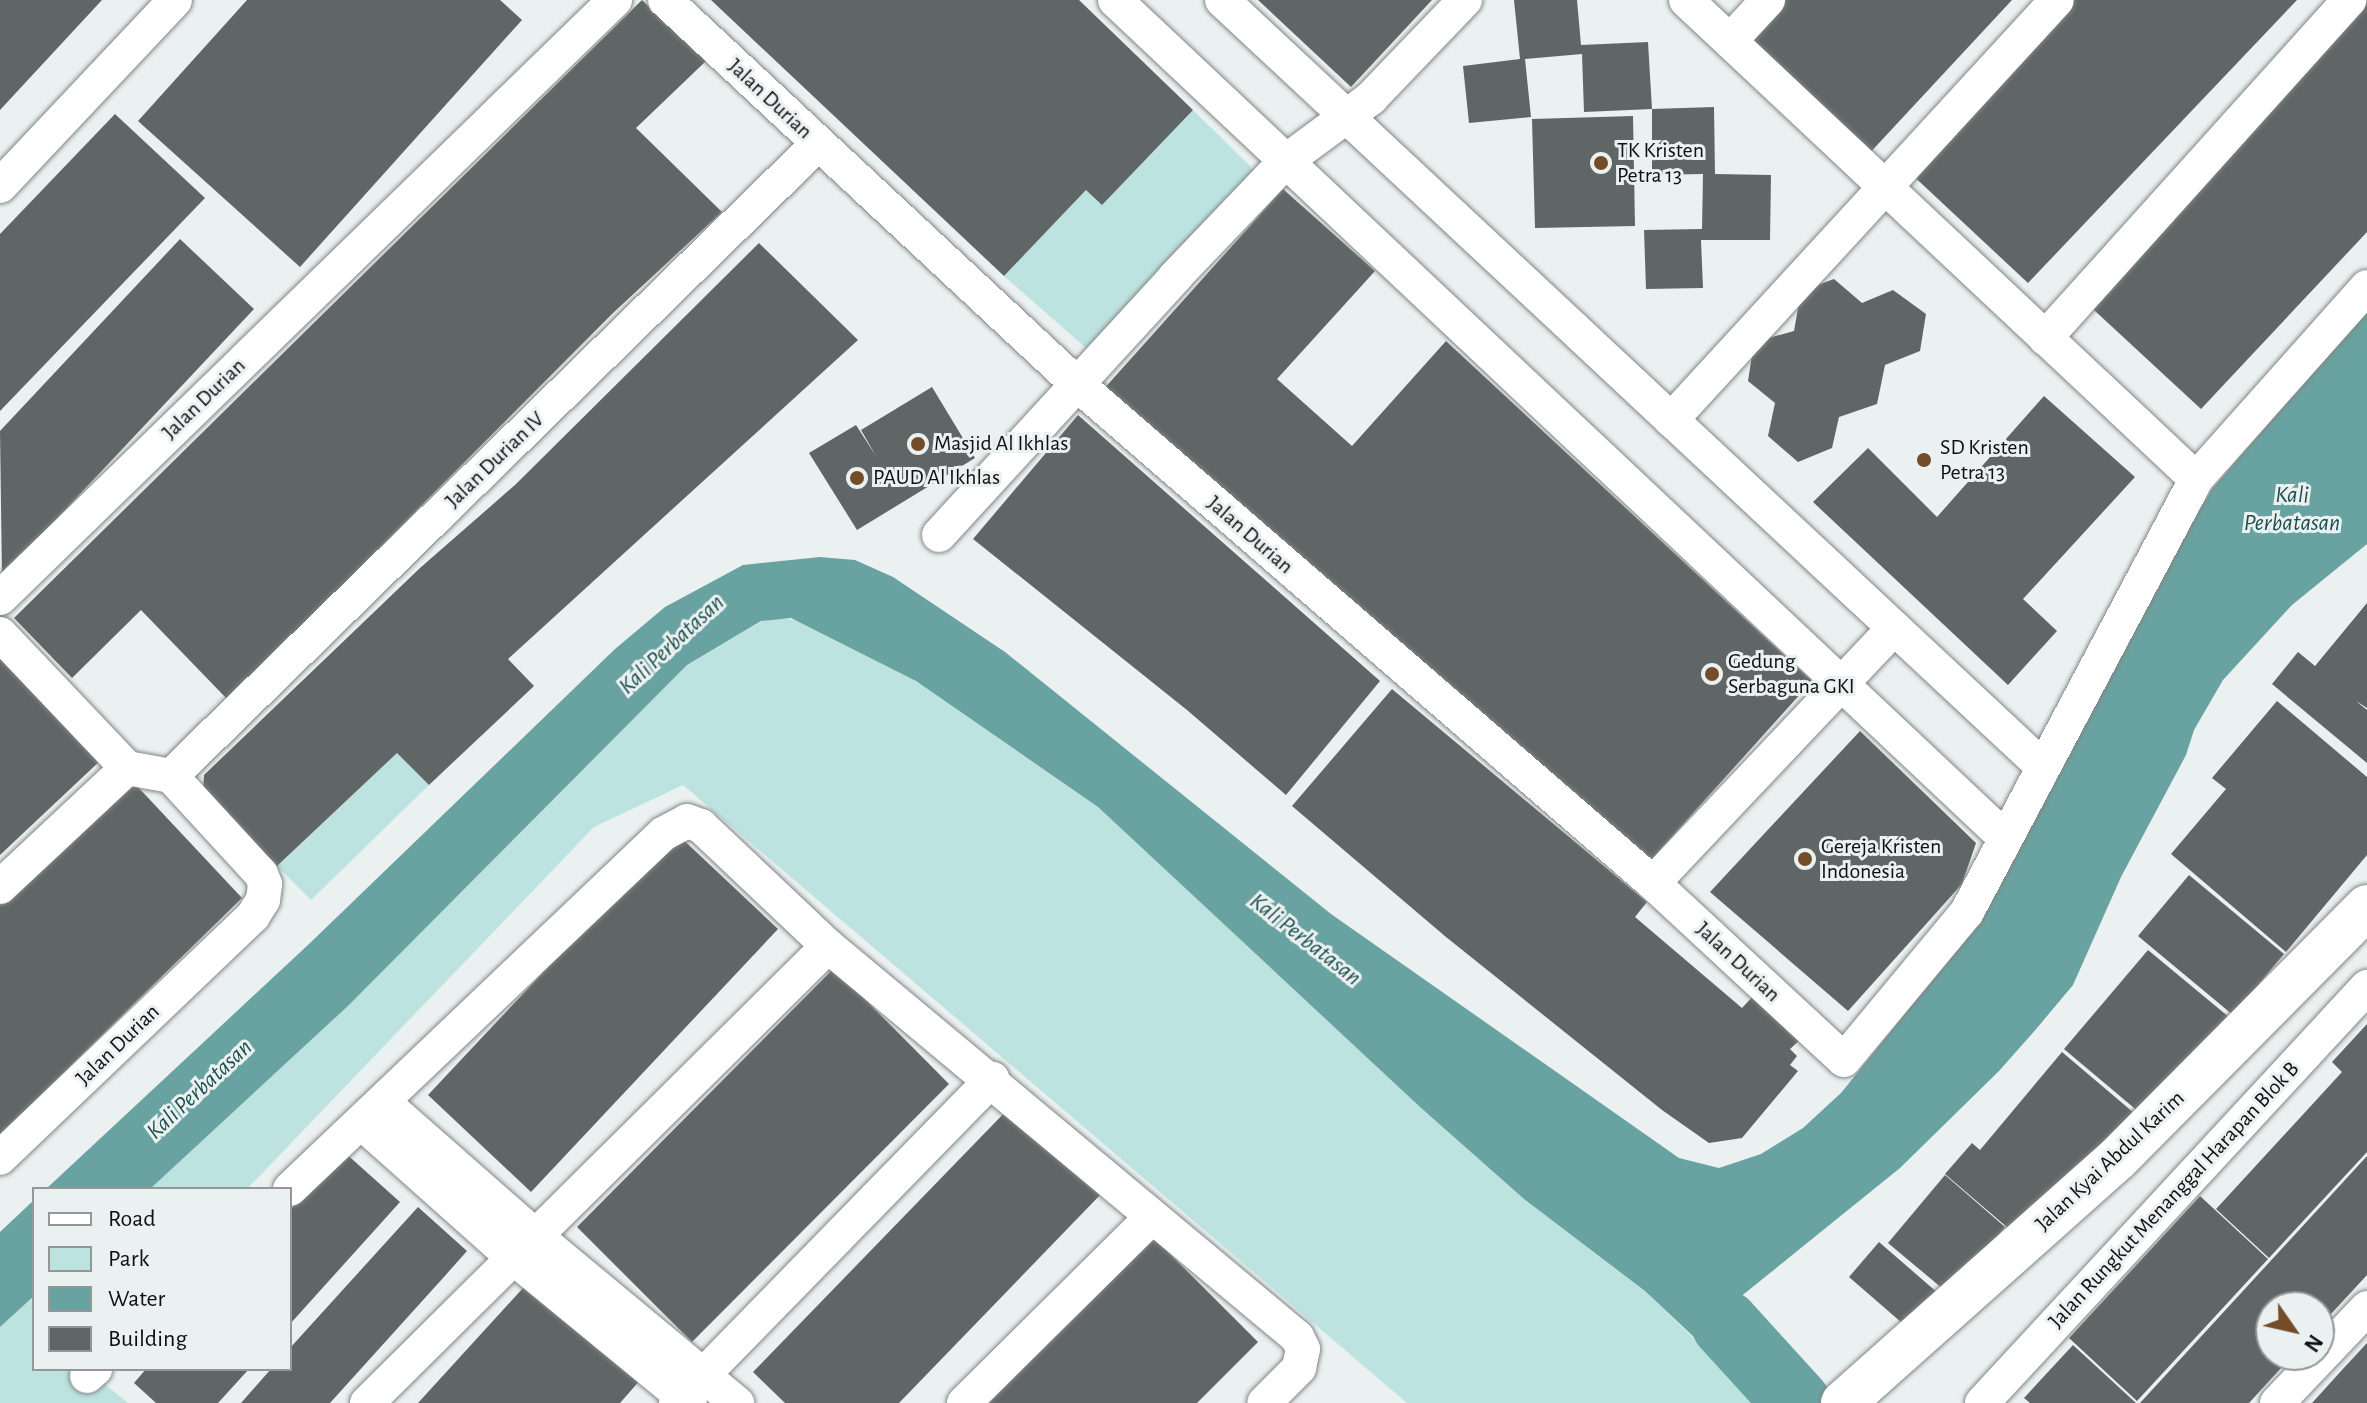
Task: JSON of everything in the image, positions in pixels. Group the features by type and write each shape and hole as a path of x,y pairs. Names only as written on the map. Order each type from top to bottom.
{"street":[{"path":"0,186 175,0"},
{"name":"Jalan Durian","path":"0,598 615,0"},
{"name":"Jalan Durian","path":"665,0 1077,384 1653,883 1844,1060 1967,912 2004,837"},
{"path":"1115,0 2004,837 2196,479 2367,287"},
{"path":"1222,0 2042,766"},
{"path":"939,535 1286,161 1371,98 1465,0"},
{"path":"1686,0 2196,479"},
{"path":"1730,41 1768,0"},
{"path":"1671,420 1883,185 2057,0"},
{"path":"2045,338 2349,0"},
{"name":"Jalan Durian IV","path":"171,776 818,144"},
{"path":"1653,883 1839,682 1894,628"},
{"path":"0,634 127,768 171,776"},
{"path":"0,887 127,768"},
{"name":"Jalan Durian","path":"0,1158 253,916 263,900 261,874 171,776"},
{"path":"292,1187 663,834 681,822 701,826 828,946 992,1079 1297,1337 1303,1349 1299,1368 1264,1403"},
{"name":"Jalan Kyai Abdul Karim","path":"1847,1402 2117,1159 2367,907"},
{"path":"367,1403 527,1249 828,946"},
{"name":"Jalan Rungkut Menanggal Harapan Blok B","path":"1982,1403 2367,987"},
{"path":"688,1394 992,1079"},
{"path":"372,1112 688,1394 737,1403"},
{"path":"964,1403 1152,1217"},
{"path":"2277,1403 2367,1308"}],"green space":[{"path":"1193,110 1254,170 1086,348 1004,276 1086,190"},
{"path":"779,618 801,621 916,681 1098,807 1420,1107 1524,1199 1645,1291 1760,1403 1407,1403 683,785 594,827 249,1187 152,1187 349,1005 687,665 762,621"},
{"path":"397,753 429,785 311,900 277,866"},
{"path":"32,1298 32,1371 88,1371 128,1403 0,1403 0,1327"}],"water":[{"name":"Kali Perbatasan","path":"2367,310 2367,544 2292,605 2223,680 2194,730 2186,755 2121,877 2073,985 2037,1028 1999,1071 1900,1168 1718,1315 1791,1393 1779,1403 1764,1403 1645,1291 1524,1199 1420,1107 1098,807 916,681 791,618 761,621 687,665 349,1005 152,1187 48,1187 309,944 615,649 665,607 743,565 820,557 855,560 893,577 1005,652 1331,914 1679,1158 1719,1168 1761,1154 1803,1128 1841,1093 1969,935 2133,624 2212,489"},
{"path":"32,1202 32,1298 0,1327 0,1232"}],"building":[{"path":"0,0 102,0 0,110"},
{"path":"247,0 500,0 522,20 300,267 138,121"},
{"path":"642,0 706,61 636,128 722,212 613,313 228,700 141,610 72,678 14,618"},
{"path":"711,0 1079,0 1193,110 1102,205 1086,190 1004,276"},
{"path":"1258,0 1432,0 1351,87"},
{"path":"1514,0 1577,0 1581,45 1648,42 1652,109 1584,112 1582,54 1525,59 1531,117 1469,123 1463,66 1520,59"},
{"path":"1773,0 2012,0 1866,157 1738,37"},
{"path":"2068,0 2297,0 2028,283 1907,170"},
{"path":"2358,0 2367,0 2367,232 2201,409 2081,298"},
{"path":"1714,107 1715,174 1771,175 1770,240 1701,240 1703,288 1646,289 1644,230 1702,229 1703,174 1652,175 1652,109"},
{"path":"115,114 205,198 0,411 0,234"},
{"name":"TK Kristen Petra 13","path":"1633,116 1635,226 1535,228 1532,119"},
{"path":"1283,189 1375,271 1277,379 1352,446 1446,341 1812,681 1650,861 1102,391"},
{"path":"180,239 254,309 2,577 0,431"},
{"path":"759,243 858,340 508,659 534,686 429,785 397,753 277,866 203,790 204,775 420,568 515,485"},
{"path":"1834,279 1862,303 1893,290 1926,314 1920,351 1885,365 1877,404 1839,417 1832,448 1798,462 1768,436 1775,403 1748,381 1754,342 1794,331 1801,291"},
{"path":"932,387 975,458 857,530 809,453 856,425 876,456 861,430"},
{"path":"2044,396 2135,477 2023,599 2057,631 2008,685 1813,502 1868,448 1937,517"},
{"path":"1078,415 1380,681 1286,795 1187,710 973,539"},
{"path":"2367,603 2367,708 2356,701 2367,710 2367,763 2272,684 2298,652 2315,666"},
{"path":"0,652 102,759 0,855"},
{"path":"1392,689 1647,902 1635,917 1742,1008 1755,994 1803,1037 1790,1049 1797,1056 1790,1065 1798,1071 1742,1138 1709,1143 1662,1110 1446,937 1292,806"},
{"path":"2277,701 2367,777 2367,855 2286,952 2171,854 2226,789 2212,778"},
{"path":"1860,731 1976,843 1962,884 1848,1011 1710,892"},
{"path":"126,785 137,786 242,898 0,1135 0,904"},
{"path":"675,832 778,929 531,1192 428,1095"},
{"path":"2189,875 2284,954 2233,1015 2138,936"},
{"path":"2148,950 2230,1018 2146,1118 2064,1049"},
{"path":"834,968 949,1084 692,1342 577,1227"},
{"path":"2367,1024 2367,1152 2269,1258 2216,1209 2342,1072 2332,1062"},
{"path":"2062,1052 2134,1113 2015,1234 1945,1174 1972,1143 1980,1150"},
{"path":"1011,1106 1102,1193 899,1403 785,1403 753,1372"},
{"path":"343,1151 400,1202 292,1322 292,1208"},
{"path":"2367,1156 2367,1275 2335,1310 2335,1291 2255,1291 2255,1371 2278,1371 2249,1403 2140,1403"},
{"path":"1945,1175 2005,1227 1949,1294 1888,1243"},
{"path":"2200,1196 2268,1259 2137,1401 2069,1338"},
{"path":"418,1207 467,1251 330,1403 241,1403 269,1371 292,1371 292,1346"},
{"path":"1153,1237 1258,1342 1197,1403 989,1403"},
{"path":"1879,1242 1939,1294 1909,1329 1849,1277"},
{"path":"533,1277 642,1378 620,1403 418,1403"},
{"path":"2367,1343 2367,1403 2312,1403 2342,1370"},
{"path":"2073,1345 2136,1403 2030,1403 2024,1398"},
{"path":"144,1371 247,1371 218,1403 156,1403 134,1383"}],"waterway":[{"path":"1725,1324 1797,1403"}],"place":[{"name":"TK Kristen Petra 13","path":"1601,163"},
{"name":"Masjid Al Ikhlas","path":"918,444"},
{"name":"SD Kristen Petra 13","path":"1924,460"},
{"name":"PAUD Al Ikhlas","path":"857,478"},
{"name":"Gedung Serbaguna GKI","path":"1712,674"},
{"name":"Gereja Kristen Indonesia","path":"1805,859"}]}
